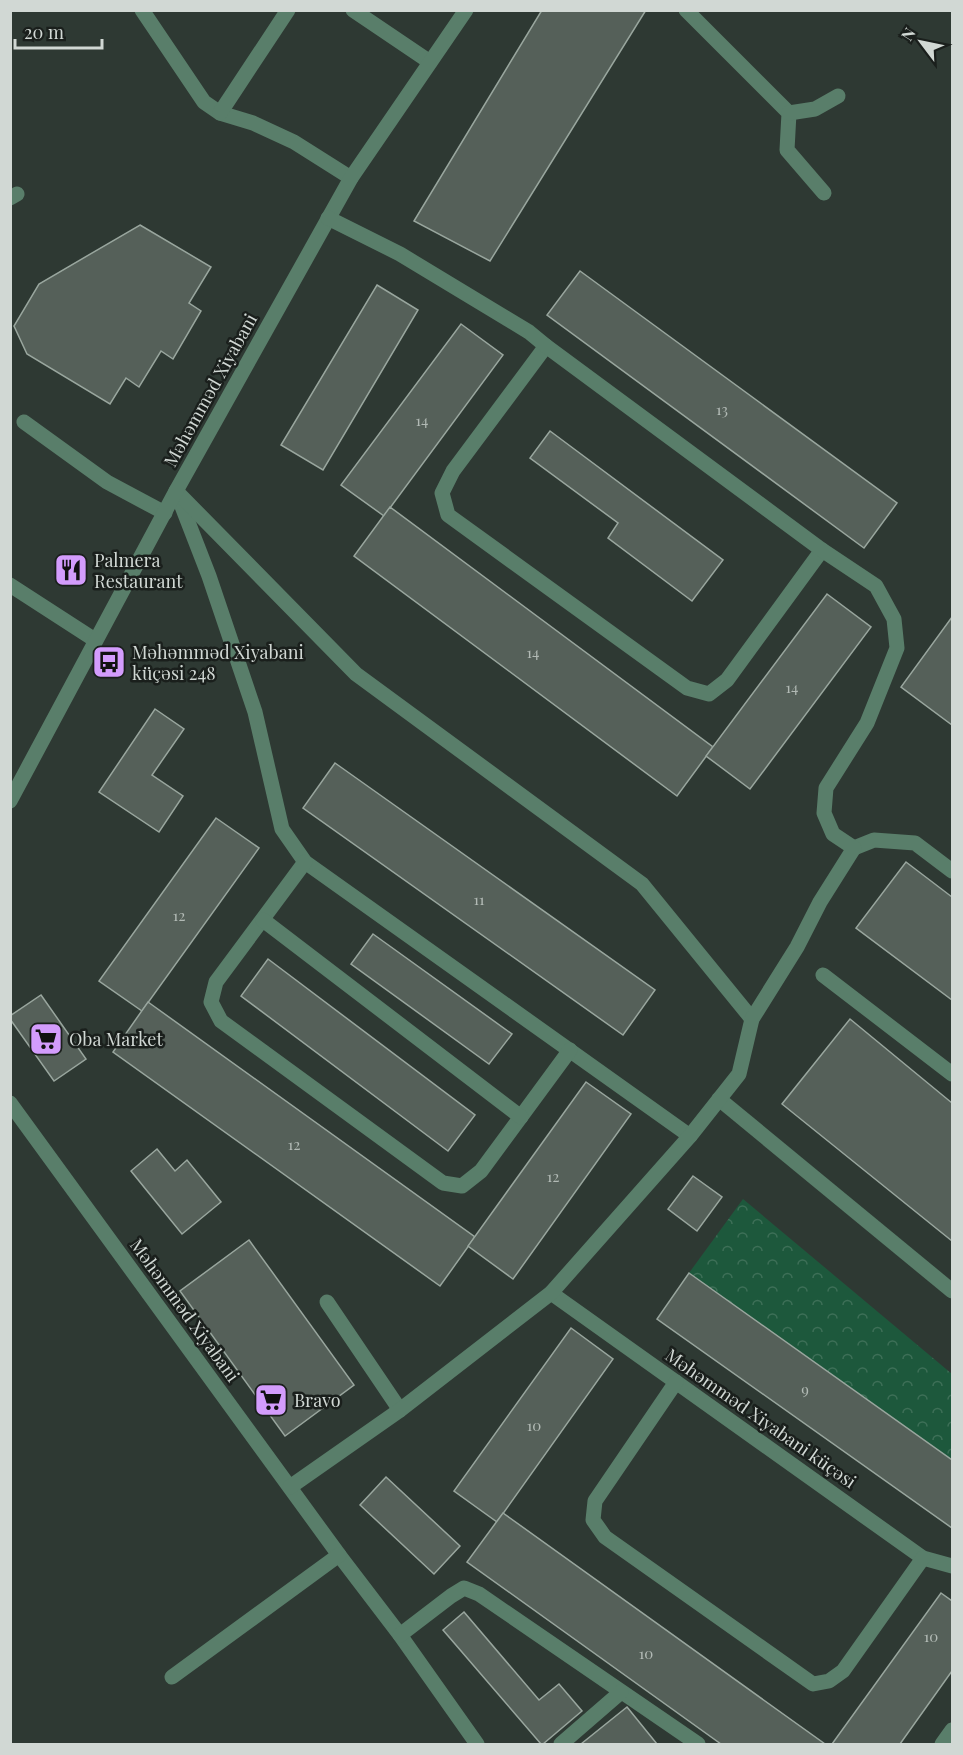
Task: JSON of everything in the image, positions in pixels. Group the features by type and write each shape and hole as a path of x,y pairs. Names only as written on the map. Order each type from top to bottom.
{"street":[{"path":"142,10 204,102 220,113 253,123 294,142 351,178"},
{"path":"220,113 288,10"},
{"path":"353,10 430,62"},
{"name":"Məhəmməd Xiyabani","path":"10,801 15,780 351,178 466,10"},
{"path":"686,10 789,113 787,150 824,193"},
{"path":"789,113 815,109 838,96"},
{"path":"328,218 459,288 529,332 822,550 876,586 894,619 897,648 867,723 826,789 824,813 833,834 854,848"},
{"path":"546,346 453,471 442,494 448,515 687,688 709,694 727,680 822,550"},
{"path":"24,422 107,482 165,513"},
{"path":"176,491 209,576 255,712 282,829 305,862 690,1136"},
{"path":"176,491 356,674 642,884 752,1019"},
{"path":"10,585 95,640"},
{"path":"290,1487 400,1410 551,1293 690,1136 739,1074 752,1019 854,848 874,840 915,843 952,871"},
{"path":"305,862 216,982 211,1002 221,1021 443,1183 462,1186 481,1171 570,1050"},
{"path":"263,920 521,1117"},
{"path":"823,975 952,1074"},
{"path":"718,1099 952,1291"},
{"name":"Məhəmməd Xiyabani","path":"10,1103 339,1555 400,1635 477,1744"},
{"name":"Məhəmməd Xiyabani küçəsi","path":"551,1293 923,1558 952,1566"},
{"path":"327,1302 400,1410"},
{"path":"675,1382 595,1501 593,1520 604,1538 813,1683 829,1681 843,1671 923,1558"},
{"path":"172,1677 339,1555"},
{"path":"400,1635 464,1588 479,1594 696,1744"},
{"path":"561,1744 621,1692"},
{"path":"942,1744 952,1730"}],"green space":[{"path":"743,1199 952,1374 952,1460 689,1273"}],"building":[{"path":"542,10 646,10 490,261 414,221"},
{"path":"140,225 211,267 189,303 201,311 173,359 161,351 139,387 126,378 110,404 27,354 14,326 39,284"},
{"path":"580,271 897,503 864,548 547,315"},
{"path":"377,285 418,310 323,470 281,445"},
{"path":"461,324 503,355 384,516 341,485"},
{"path":"550,431 723,560 692,601 608,538 618,523 530,458"},
{"path":"390,507 713,747 677,796 354,556"},
{"path":"827,594 871,627 750,789 706,756"},
{"path":"952,617 952,725 901,687"},
{"path":"155,709 184,729 152,775 183,796 159,832 99,792"},
{"path":"335,763 655,990 623,1035 303,808"},
{"path":"216,818 259,848 142,1011 99,981"},
{"path":"906,862 952,897 952,1000 856,928"},
{"path":"373,934 512,1034 489,1064 351,964"},
{"path":"268,959 475,1115 448,1151 241,996"},
{"path":"41,995 86,1059 54,1081 10,1019 10,1016"},
{"path":"148,1002 475,1237 440,1286 113,1052"},
{"path":"850,1019 952,1103 952,1241 782,1104"},
{"path":"586,1082 631,1114 513,1279 468,1246"},
{"path":"157,1149 175,1171 187,1160 221,1202 182,1234 131,1171"},
{"path":"693,1176 722,1197 697,1231 668,1209"},
{"path":"249,1240 354,1385 285,1436 180,1291"},
{"path":"689,1273 952,1460 952,1528 657,1319"},
{"path":"571,1328 613,1359 497,1522 454,1491"},
{"path":"386,1477 460,1546 434,1574 360,1505"},
{"path":"503,1513 825,1744 721,1744 467,1562"},
{"path":"941,1593 952,1601 952,1671 900,1744 832,1744"},
{"path":"464,1612 539,1700 559,1684 582,1711 541,1744 443,1630"},
{"path":"627,1707 657,1744 581,1744"}],"place":[{"name":"Palmera Restaurant","path":"71,570"},
{"name":"Məhəmməd Xiyabani küçəsi 248","path":"109,662"},
{"name":"Oba Market","path":"46,1039"},
{"name":"Bravo","path":"271,1400"}]}
